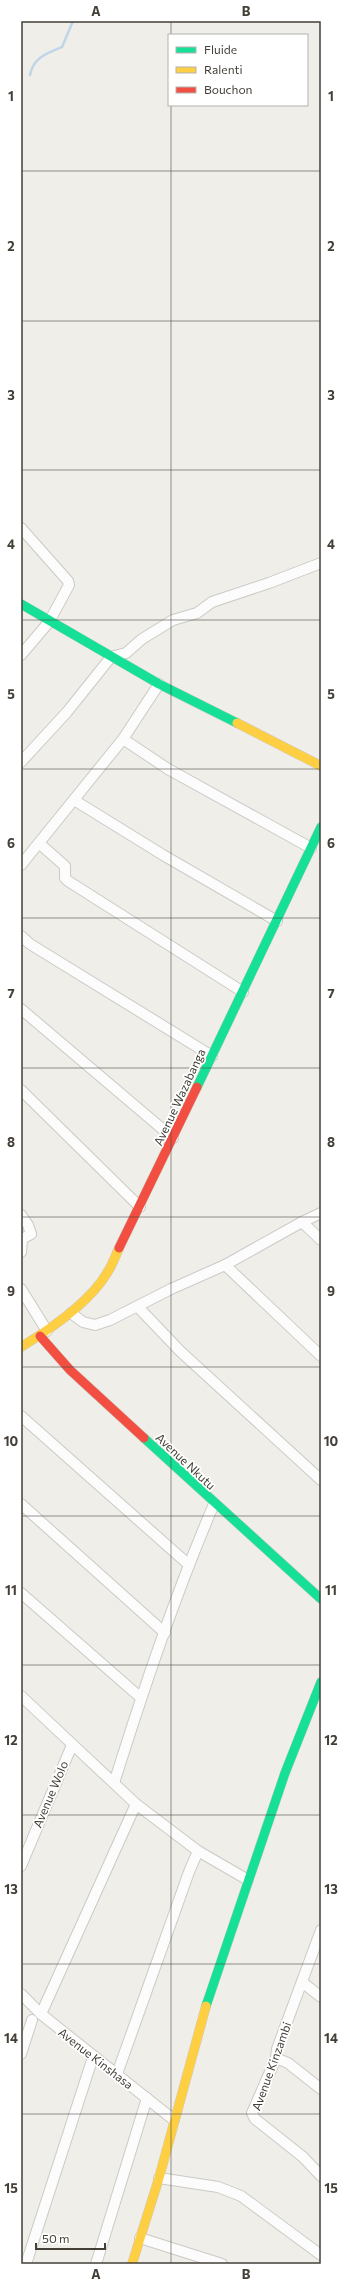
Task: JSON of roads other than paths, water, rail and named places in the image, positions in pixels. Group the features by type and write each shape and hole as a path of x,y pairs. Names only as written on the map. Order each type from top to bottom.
{"main road":[{"path":"21,604 49,622 159,684 321,766"},
{"name":"Avenue Wazabanga","path":"21,1347 44,1333 71,1313 107,1274 320,832"},
{"name":"Avenue Nkutu","path":"44,1333 70,1370 214,1504 321,1599"},
{"path":"132,2264 159,2178 206,2001 285,1773 321,1682"}],"street":[{"path":"21,528 68,580 67,591 49,622 21,655"},
{"path":"21,762 67,712 111,656 126,653 142,639 173,620 197,613 212,602 269,583 321,563"},
{"path":"21,865 40,844 123,739 159,684"},
{"path":"123,739 168,769 312,848"},
{"path":"74,800 162,855 277,921"},
{"path":"40,844 65,866 64,878 68,881 243,992"},
{"path":"21,936 30,944 212,1056"},
{"path":"21,1010 173,1138"},
{"path":"21,1090 140,1207"},
{"path":"71,1313 83,1322 95,1325 110,1320 171,1289 225,1265 302,1222 321,1214"},
{"path":"21,1215 28,1225 31,1234 22,1239 21,1252"},
{"path":"302,1222 321,1240"},
{"path":"225,1265 321,1356"},
{"path":"21,1289 44,1333"},
{"path":"138,1307 180,1351 321,1480"},
{"path":"21,1416 188,1564"},
{"path":"21,1504 165,1633"},
{"path":"114,1782 141,1698 188,1564 214,1504"},
{"path":"21,1593 141,1698"},
{"path":"21,1696 136,1804 198,1851 248,1880"},
{"name":"Avenue Wolo","path":"21,1866 72,1745"},
{"path":"41,2014 136,1804"},
{"path":"117,2074 189,1872 198,1851"},
{"name":"Avenue Kinzambi","path":"321,1930 277,2049 276,2058 252,2113 255,2119 303,2157 321,2176"},
{"path":"302,1982 321,1997"},
{"name":"Avenue Kinshasa","path":"21,1994 41,2014 174,2120"},
{"path":"21,2054 32,2020"},
{"path":"26,2264 94,2057"},
{"path":"276,2058 288,2063 321,2089"},
{"path":"96,2264 147,2098"},
{"path":"159,2178 218,2187 241,2196 321,2255"},
{"path":"140,2238 222,2264"}],"waterway":[{"path":"30,75 37,60 62,47 73,21"}]}
